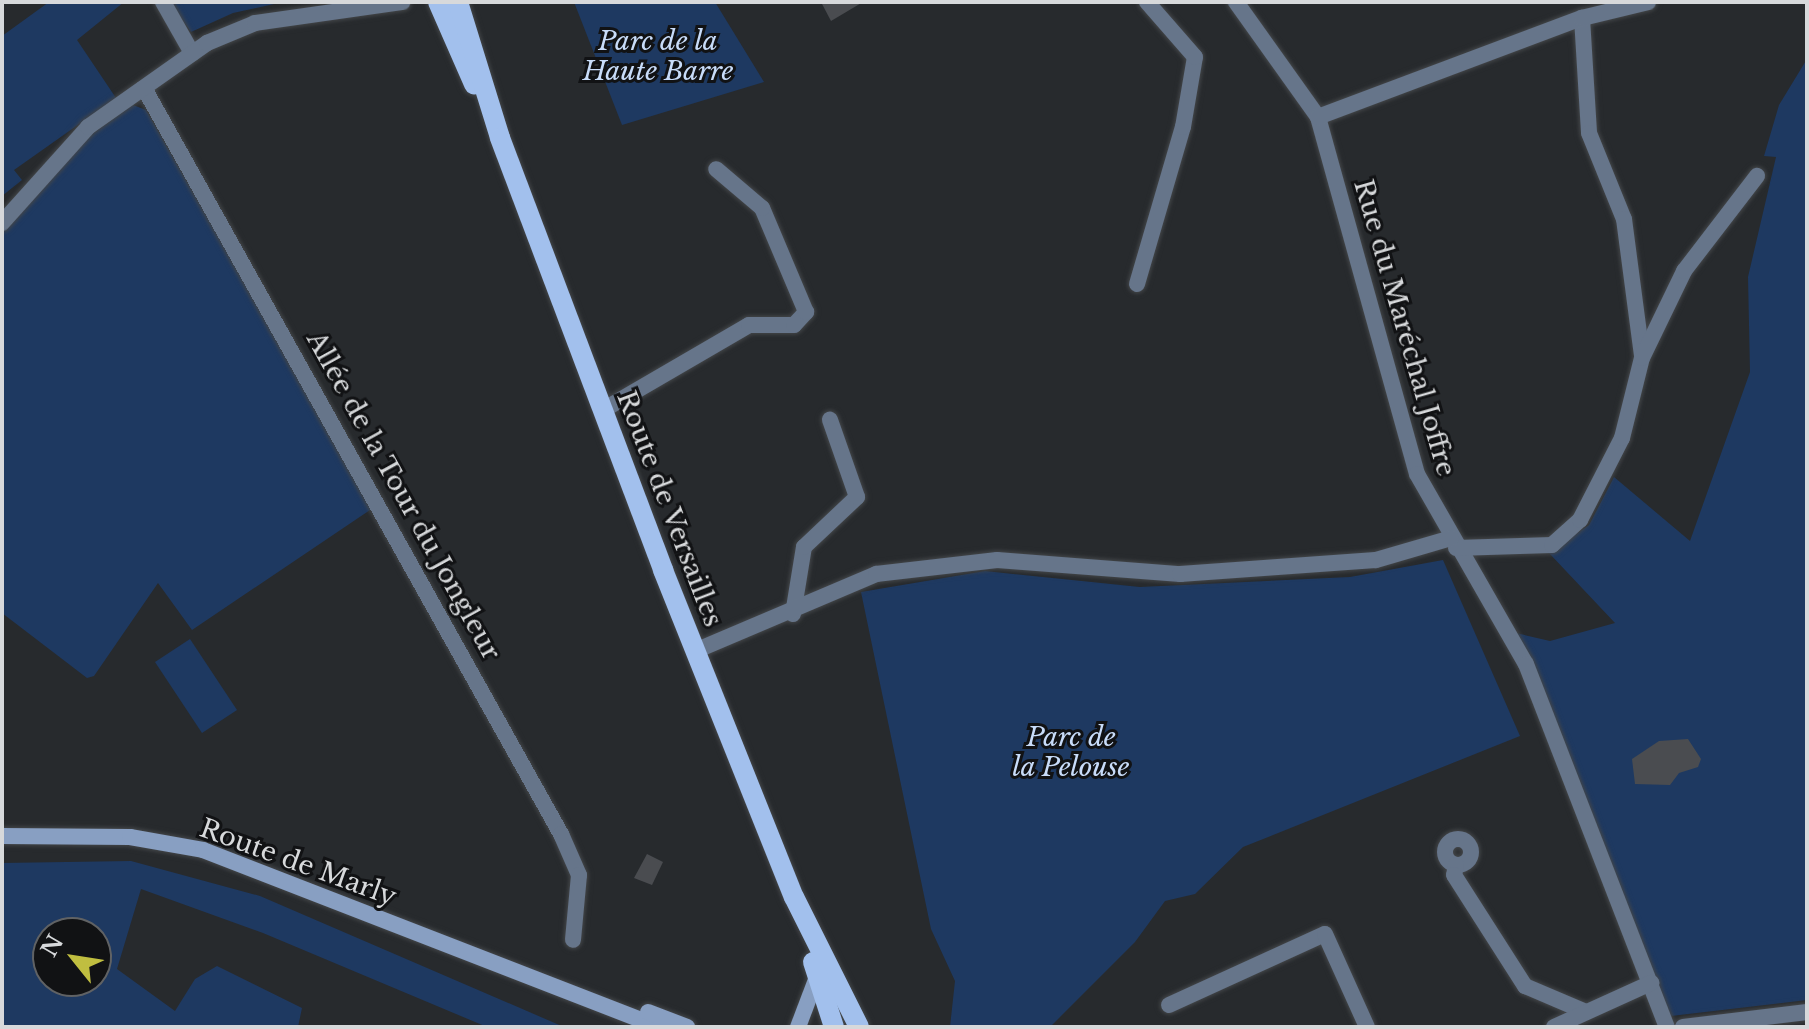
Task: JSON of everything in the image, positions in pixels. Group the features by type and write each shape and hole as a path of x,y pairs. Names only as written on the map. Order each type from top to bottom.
{"main road":[{"name":"Route de Versailles","path":"438,2 500,138"},
{"name":"Route de Versailles","path":"458,2 500,138 695,651 794,897 859,1027"},
{"name":"Route de Marly","path":"2,836 130,837 203,850 567,987 687,1027"},
{"name":"Route de Versailles","path":"794,897 834,1027"},
{"path":"798,1027 817,977"},
{"name":"Route de Marly","path":"567,987 646,1027"},
{"name":"Route de Marly","path":"567,987 660,1027"}],"street":[{"path":"163,2 192,53"},
{"path":"2,223 88,127 192,53 255,23 403,2"},
{"path":"1137,284 1183,127 1195,57 1147,2"},
{"name":"Rue du Maréchal Joffre","path":"1236,2 1318,117 1417,474 1453,543 1526,664 1667,1027"},
{"path":"1318,117 1582,18 1648,2"},
{"path":"1582,18 1589,133 1624,219 1642,358"},
{"name":"Allée de la Tour du Jongleur","path":"144,88 561,834 579,875 573,940"},
{"path":"603,410 749,325 794,325 806,312 762,208 716,169"},
{"path":"695,651 793,614 853,580 982,562 1180,574 1376,560 1453,543 1552,545 1580,520 1622,438 1642,358 1684,271 1757,176"},
{"path":"793,614 804,547 857,497 830,420"},
{"path":"1456,865 1454,875 1525,986 1586,1012"},
{"path":"1169,1005 1325,934 1367,1027"},
{"path":"1554,1027 1651,983"},
{"path":"1683,1027 1807,1012"}],"green space":[{"path":"49,2 124,2 77,40 116,98 14,170 22,180 2,196 2,36"},
{"path":"170,2 283,2 233,13 191,32"},
{"name":"Parc de la Haute Barre","path":"574,2 715,2 764,82 622,125"},
{"path":"1807,59 1807,1000 1671,1016 1516,633 1550,641 1615,623 1549,553 1589,525 1614,477 1690,541 1750,372 1748,277 1776,157 1764,156 1779,105"},
{"path":"133,105 146,110 373,508 192,630 158,583 94,676 87,678 2,613 2,231 88,137"},
{"name":"Parc de la Pelouse","path":"1443,560 1520,736 1243,847 1195,894 1165,901 1135,942 1050,1027 950,1027 955,981 931,929 861,592 985,571 1140,587 1350,577"},
{"path":"190,639 237,710 202,733 155,662"},
{"path":"131,861 260,896 564,1027 487,1027 263,933 141,889 117,969 175,1011 195,979 217,966 302,1008 298,1027 2,1027 2,863"}],"building":[{"path":"821,2 863,2 831,21"},
{"path":"1688,739 1701,759 1698,767 1679,773 1670,785 1635,784 1632,759 1659,741"},
{"path":"647,854 663,862 652,885 634,878"}]}
